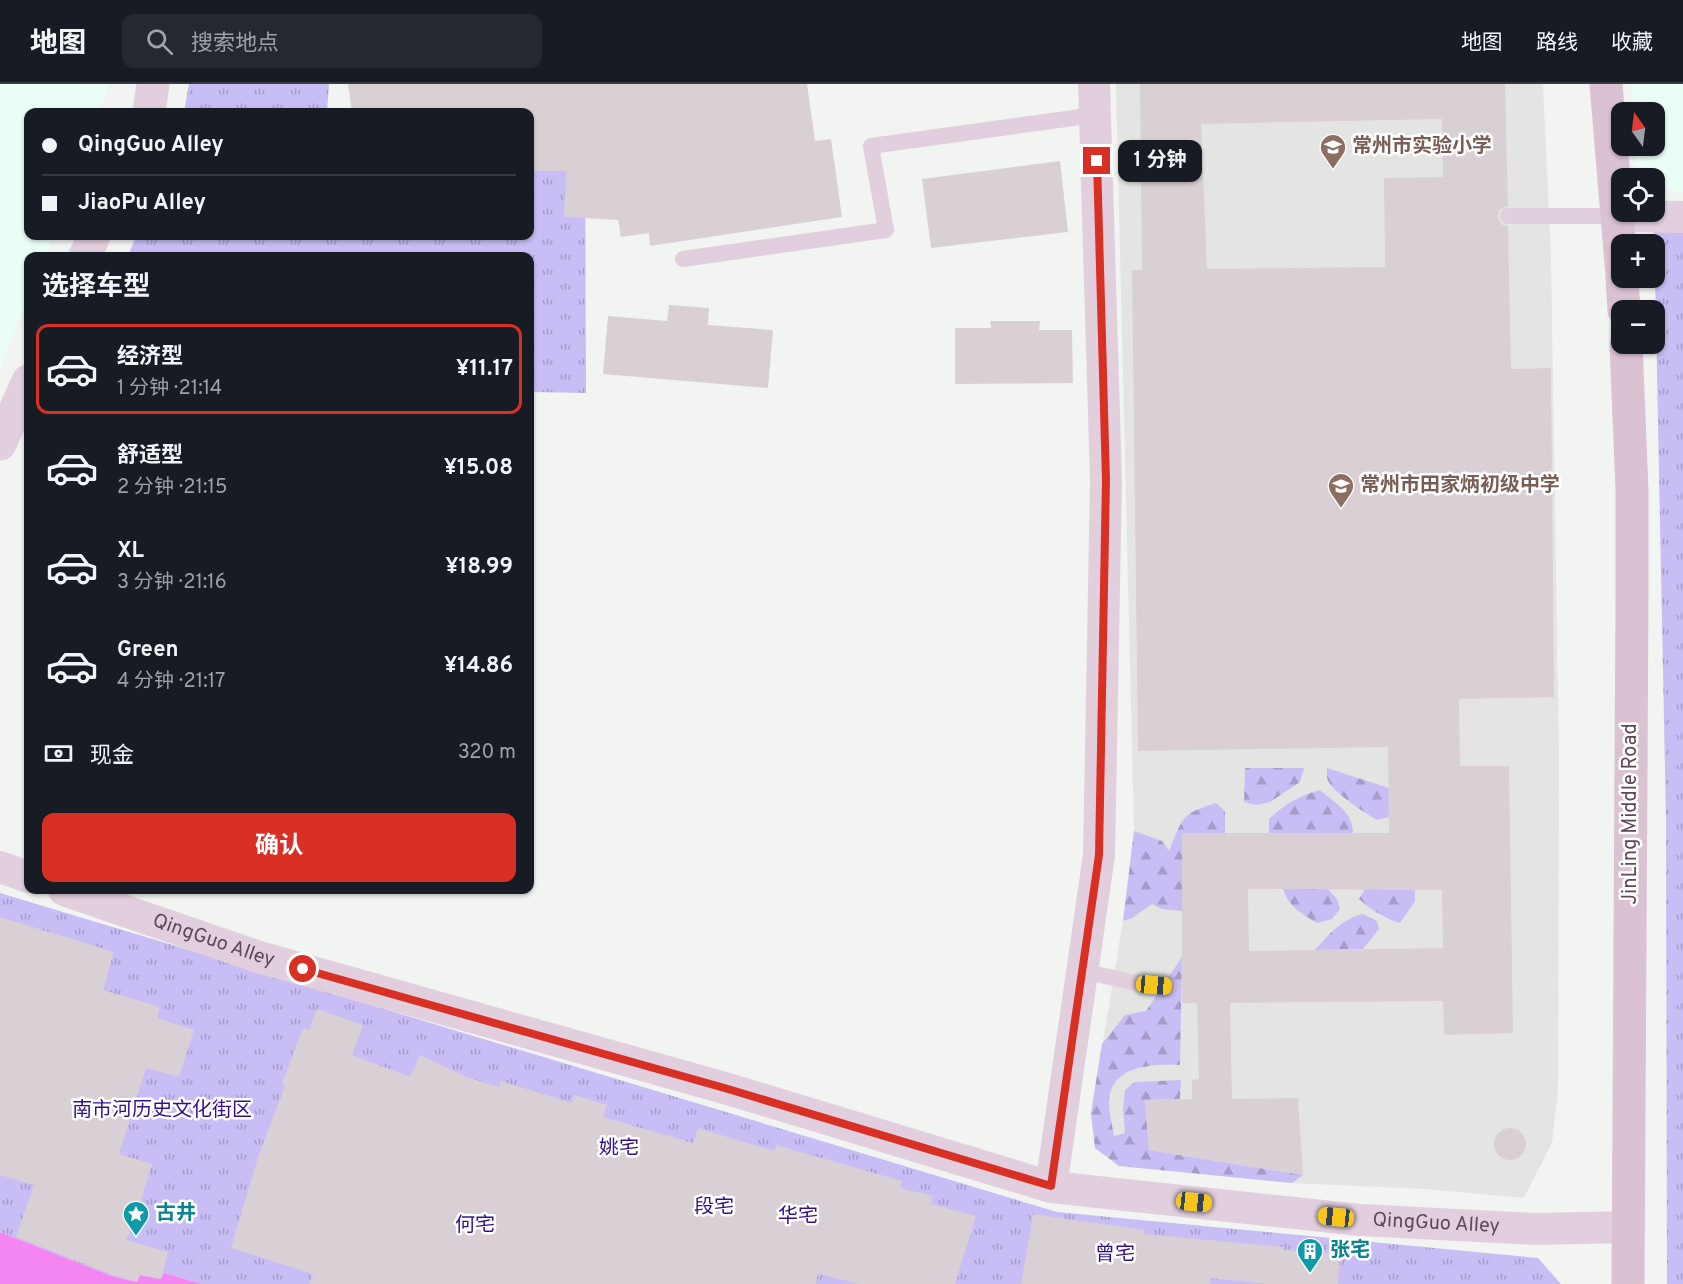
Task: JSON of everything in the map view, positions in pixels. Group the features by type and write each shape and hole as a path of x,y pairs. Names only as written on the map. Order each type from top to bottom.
{"main road":[{"path":"1606,84 1613,168"},
{"name":"JinLing Middle Road","path":"1626,354 1632,490 1628,1284"}],"street":[{"path":"150,108 153,84"},
{"path":"1051,1186 1099,855 1106,480 1094,84"},
{"path":"1665,217 1683,217"},
{"path":"0,444 24,390"},
{"path":"0,867 24,876"},
{"name":"QingGuo Alley","path":"76,894 259,957 728,1089 1051,1186 1360,1220 1536,1230 1629,1227"}],"lane":[{"path":"683,259 886,230 871,146 1095,115"},
{"path":"1508,216 1611,216"},
{"path":"1082,971 1141,984 1168,986"}],"shaded area":[{"path":"0,84 109,84 100,108 24,108 24,240 52,240 47,252 24,252 24,308 0,369"},
{"name":"常州市田家炳初级中学","path":"1116,84 1543,84 1551,256 1559,758 1558,1090 1552,1143 1524,1198 1425,1189 1292,1183 1119,1166 1095,1148 1091,1113 1123,921 1134,831"},
{"path":"1631,84 1683,84 1683,192 1665,189 1665,168 1637,168 1635,156 1665,156 1665,102 1632,102"},
{"path":"0,1232 112,1276 137,1282 140,1275 161,1279 164,1273 202,1284 0,1284"}],"green space":[{"path":"189,84 329,84 327,108 185,108"},
{"path":"585,138 586,393 534,392 534,252 130,252 134,240 534,240 534,141"},
{"path":"1654,225 1683,226 1683,1284 1667,1284 1666,820 1657,354 1665,354 1665,300 1656,300 1655,288 1665,288 1665,234 1654,234"},
{"path":"1245,768 1304,768 1300,782 1270,802 1257,805 1244,802"},
{"path":"1327,768 1389,788 1397,815 1377,820 1357,807 1330,783 1327,778"},
{"path":"1320,790 1347,814 1353,833 1269,833 1269,819 1274,814 1293,801"},
{"path":"1216,803 1225,811 1225,833 1182,833 1182,911 1162,909 1152,904 1132,918 1123,921 1134,831 1162,841 1169,851 1184,819 1195,810"},
{"path":"1283,889 1328,889 1337,899 1340,909 1332,919 1317,923 1292,905"},
{"path":"1365,889 1415,890 1415,901 1400,923 1378,913 1359,899"},
{"name":"南市河历史文化街区","path":"0,893 1057,1212 1538,1258 1561,1284 202,1284 164,1273 161,1280 137,1282 112,1276 0,1232"},
{"path":"1363,914 1377,921 1379,929 1363,949 1315,950 1342,923"},
{"path":"1182,957 1180,1065 1139,1068 1121,1076 1114,1083 1109,1103 1114,1136 1125,1133 1123,1109 1125,1090 1135,1082 1181,1080 1180,1099 1145,1100 1149,1150 1303,1175 1292,1183 1119,1166 1095,1148 1091,1113 1102,1044 1125,1015 1146,1011"}],"building":[{"path":"348,84 807,84 815,141 831,139 842,217 650,246 649,233 621,237 618,220 564,217 566,171 534,171 534,108 351,108"},
{"name":"常州市田家炳初级中学","path":"1140,84 1505,84 1508,206 1499,210 1498,217 1502,225 1508,226 1511,369 1551,368 1554,697 1459,699 1460,766 1509,766 1513,1033 1444,1035 1443,1001 1230,1003 1232,1099 1298,1098 1303,1175 1149,1150 1145,1100 1192,1099 1192,1080 1199,1079 1197,1003 1182,1003 1182,833 1389,833 1388,747 1138,751 1132,270 1142,270","holes":["1442,119 1443,177 1384,178 1385,267 1207,269 1201,124","1248,889 1442,890 1443,948 1249,951"]},
{"path":"1060,161 1068,232 931,248 922,179"},
{"path":"669,305 709,308 708,325 773,330 768,388 603,374 608,316 667,321"},
{"path":"990,321 1040,321 1039,330 1072,330 1073,383 955,384 955,328 991,328"},
{"path":"0,917 114,952 103,990 160,1007 157,1018 194,1030 179,1077 146,1068 119,1154 152,1164 134,1223 126,1240 168,1252 161,1279 140,1275 137,1282 113,1275 16,1237 34,1185 0,1175"},
{"path":"317,1009 363,1025 352,1055 410,1077 420,1055 467,1077 499,1087 501,1081 572,1103 574,1095 607,1105 603,1117 693,1143 698,1128 774,1151 776,1145 902,1181 900,1188 933,1196 931,1204 976,1216 955,1284 859,1284 818,1274 816,1284 309,1284 313,1274 231,1248 259,1154 285,1086 282,1084 303,1028 309,1030"},
{"path":"1510,1128 1522,1132 1526,1144 1522,1156 1510,1160 1498,1156 1494,1144 1498,1132"},
{"path":"1033,1214 1144,1230 1144,1234 1284,1247 1283,1250 1340,1254 1338,1284 1267,1284 1211,1278 1210,1284 1021,1284"}],"place":[{"name":"常州市实验小学","path":"1333,170"},
{"name":"常州市田家炳初级中学","path":"1341,509"},
{"name":"古井","path":"136,1237"},
{"name":"张宅","path":"1310,1274"}],"route":[{"path":"303,969 728,1089 1051,1186 1099,855 1106,480 1097,161"}],"park label":[{"name":"姚宅","path":"619,1149"},
{"name":"段宅","path":"714,1208"},
{"name":"华宅","path":"798,1217"},
{"name":"何宅","path":"475,1226"},
{"name":"曾宅","path":"1115,1255"}]}
